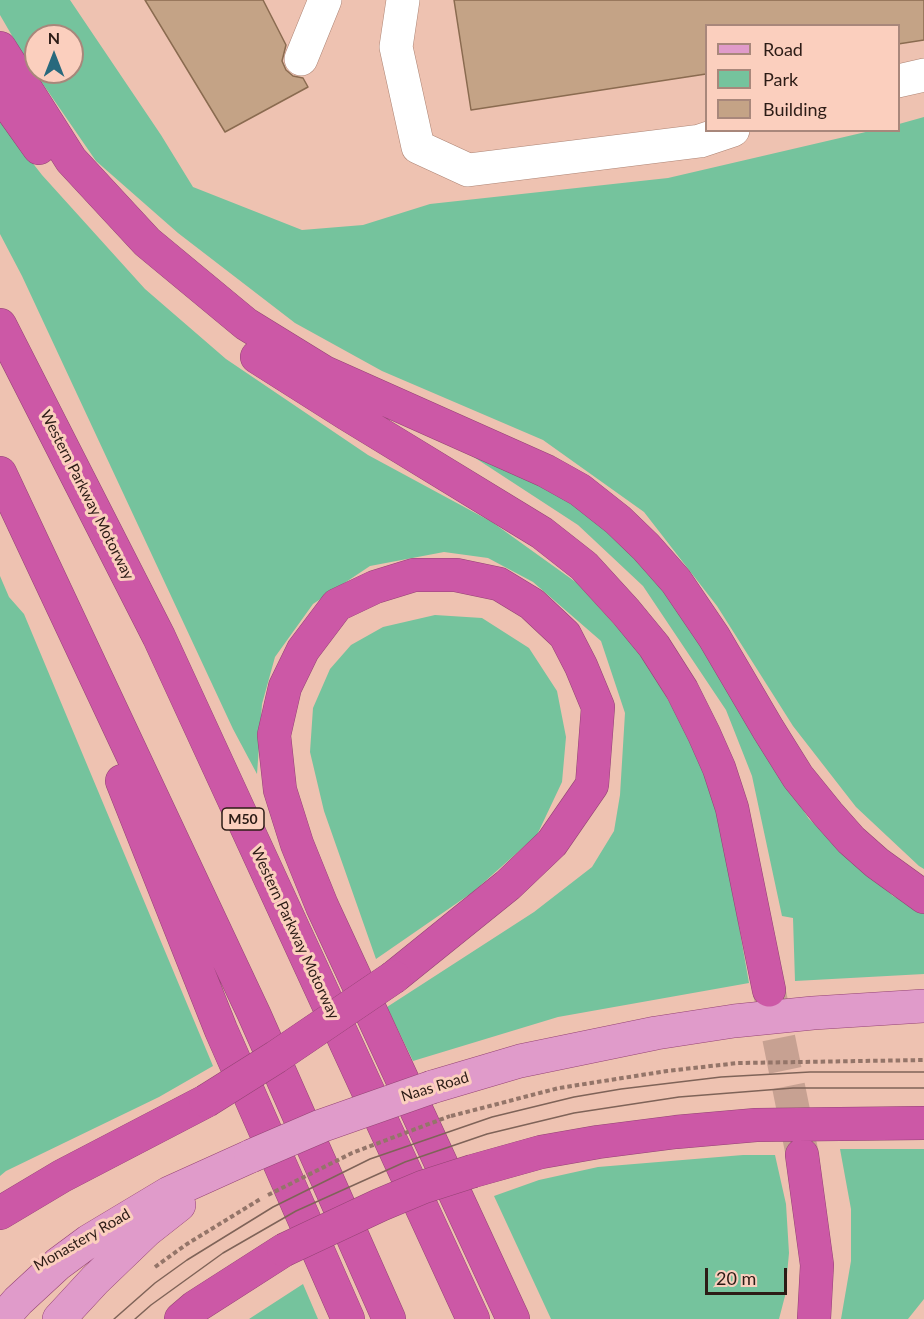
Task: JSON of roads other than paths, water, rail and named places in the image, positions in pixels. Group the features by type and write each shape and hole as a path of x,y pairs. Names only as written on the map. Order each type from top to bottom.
{"highway":[{"path":"0,48 71,160 147,242 246,324 324,372 546,471 580,490 618,520 676,581 714,637 798,777 851,840 868,856 924,897"},
{"path":"0,93 34,142 123,242 205,316 254,355 303,387 542,533 584,566 626,612 654,646 682,690 719,768 732,808 769,990"},
{"name":"Western Parkway Motorway","path":"0,325 159,637 473,1319"},
{"path":"0,475 221,1030 348,1319"},
{"path":"0,475 249,1004 389,1319"},
{"path":"0,1213 62,1176 206,1101 276,1057 394,977 508,885 552,843 592,785 598,707 565,634 532,604 499,584 456,575 414,575 375,586 337,605 303,651 285,687 274,735 280,790 297,844 322,906 513,1319"},
{"path":"181,1319 195,1307 284,1250 380,1205 423,1187 541,1152 676,1132 756,1125 924,1123"},
{"path":"802,1155 818,1265 814,1319"},
{"path":"0,1223 18,1207 62,1176"}],"main road":[{"name":"Naas Road","path":"2,1319 18,1301 89,1240 169,1192 321,1126 432,1087 520,1062 656,1033 734,1021 813,1013 924,1006"},
{"path":"59,1319 95,1280 146,1231 215,1179 251,1156"},
{"name":"Monastery Road","path":"0,1294 54,1253 169,1192"}],"lane":[{"path":"301,59 325,0"},
{"path":"403,0 396,47 418,147 468,170 700,141 727,132"},
{"path":"900,81 924,75"}],"tunnel":[{"path":"769,990 802,1153"}],"tram line":[{"path":"114,1319 155,1283 187,1260 273,1207 370,1159 492,1117 574,1097 721,1077 810,1072 924,1072"},
{"path":"135,1319 223,1253 296,1211 405,1162 487,1134 574,1113 679,1097 793,1088 924,1088"}]}
